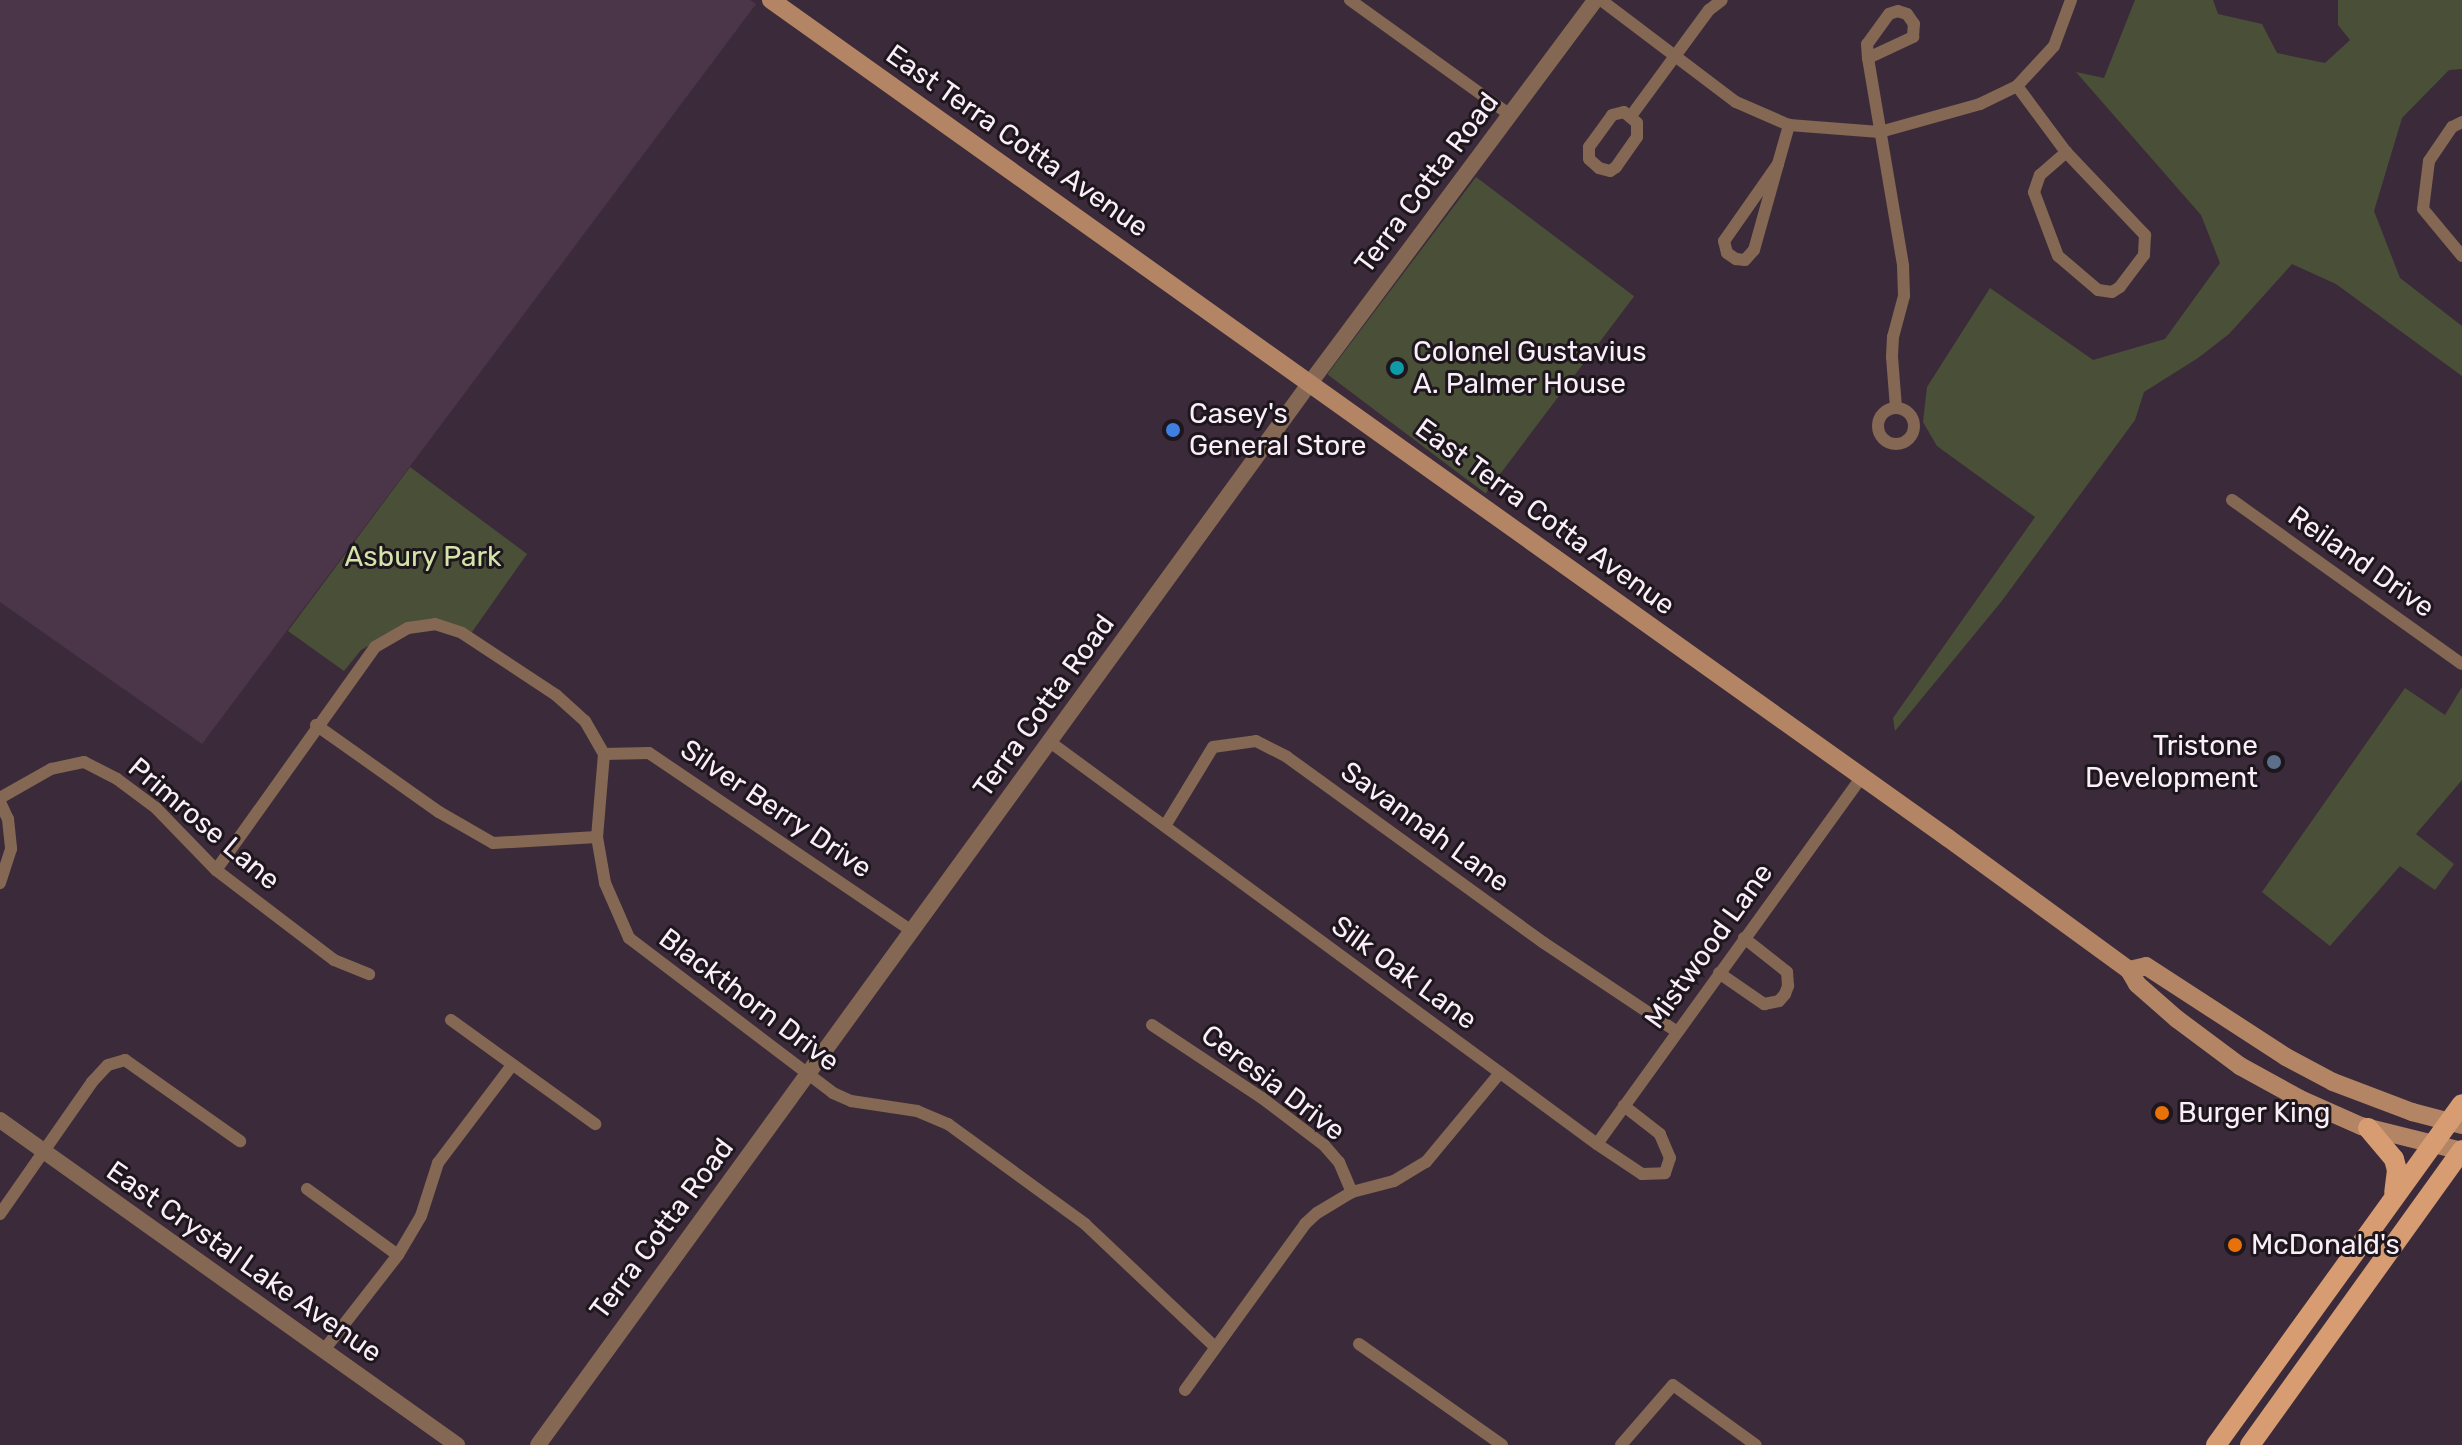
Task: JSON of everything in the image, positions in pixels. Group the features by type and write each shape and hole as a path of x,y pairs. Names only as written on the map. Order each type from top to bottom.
{"main road":[{"name":"East Terra Cotta Avenue","path":"771,0 2129,970 2137,984 2177,1019 2240,1066 2300,1099 2368,1128 2462,1151"},
{"name":"East Terra Cotta Avenue","path":"2129,970 2146,966 2286,1057 2333,1082 2456,1123"},
{"path":"2216,1445 2432,1144 2456,1123 2462,1104"},
{"path":"2368,1128 2386,1146 2397,1170 2391,1203"},
{"path":"2250,1445 2462,1151"}],"street":[{"path":"1350,0 1510,115"},
{"name":"Terra Cotta Road","path":"538,1445 557,1414 809,1075 1310,383 1598,0"},
{"path":"1598,0 1677,55 1736,102 1789,125 1880,132 1980,104 2017,86 2054,46 2071,0"},
{"path":"1631,116 1709,10 1722,0"},
{"path":"1868,58 1904,296 1893,337 1896,408"},
{"path":"2017,86 2066,152 2145,235 2144,255 2120,287 2112,292 2098,290 2058,256 2034,192 2040,175 2066,152"},
{"path":"1624,112 1631,116 1638,126 1637,137 1616,167 1610,171 1599,168 1589,159 1589,147 1612,115 1624,112"},
{"path":"2462,122 2452,127 2429,161 2423,209 2462,256"},
{"path":"1778,164 1727,236 1725,250 1736,259 1745,260 1754,250 1789,125"},
{"name":"Reiland Drive","path":"2232,500 2462,664"},
{"path":"216,870 316,725 375,647 408,628 435,624 462,633 494,652 556,695 585,721 604,754"},
{"path":"316,725 439,812 493,843 597,837"},
{"name":"Savannah Lane","path":"1165,826 1213,747 1256,741 1287,757 1544,943 1676,1031"},
{"name":"Silk Oak Lane","path":"1050,742 1597,1144 1642,1174 1665,1173 1670,1158 1660,1134 1624,1106"},
{"name":"Silver Berry Drive","path":"604,754 649,753 913,932"},
{"name":"Blackthorn Drive","path":"604,754 597,837 605,883 629,938 809,1075 851,1101 917,1111 948,1124 1085,1224 1215,1347"},
{"name":"Primrose Lane","path":"0,800 51,769 84,762 117,779 156,808 216,870 334,960 369,974"},
{"name":"Mistwood Lane","path":"1597,1144 1862,777"},
{"path":"0,800 8,819 11,849 0,883"},
{"path":"1719,973 1764,1004 1779,1001 1785,994 1787,972 1744,938"},
{"path":"451,1020 595,1124"},
{"name":"Ceresia Drive","path":"1152,1025 1262,1098 1324,1145 1339,1162 1352,1192"},
{"path":"0,1214 92,1082 108,1065 125,1060 240,1141"},
{"path":"324,1350 398,1255 421,1216 438,1163 512,1065"},
{"path":"1185,1390 1297,1233 1317,1213 1352,1192 1394,1181 1426,1162 1500,1073"},
{"name":"East Crystal Lake Avenue","path":"0,1120 457,1445"},
{"path":"307,1189 398,1255"},
{"path":"1359,1344 1502,1445"},
{"path":"1621,1445 1673,1385 1756,1445"}],"shaded area":[{"path":"0,0 750,0 756,4 202,744 0,602"}],"green space":[{"path":"2135,0 2213,0 2218,14 2262,24 2277,53 2325,63 2350,40 2338,25 2338,0 2462,0 2462,69 2449,70 2402,118 2374,211 2400,278 2462,326 2462,376 2336,284 2292,264 2229,334 2144,392 2135,420 2001,602 1895,731 1893,718 2035,517 1937,446 1923,422 1927,387 1990,288 2093,360 2165,339 2220,263 2201,215 2076,72 2104,78"},
{"path":"1476,177 1634,296 1485,493 1327,374"},
{"name":"Asbury Park","path":"410,467 527,554 472,632 435,621 407,624 361,650 344,671 288,631"},
{"path":"2462,687 2462,780 2416,834 2454,864 2435,890 2400,866 2330,946 2262,892 2405,688 2445,715"}],"place":[{"name":"Colonel Gustavius A. Palmer House","path":"1397,368"},
{"name":"Casey's General Store","path":"1173,430"},
{"name":"Tristone Development","path":"2274,762"},
{"name":"Burger King","path":"2162,1113"},
{"name":"McDonald's","path":"2235,1245"}]}
